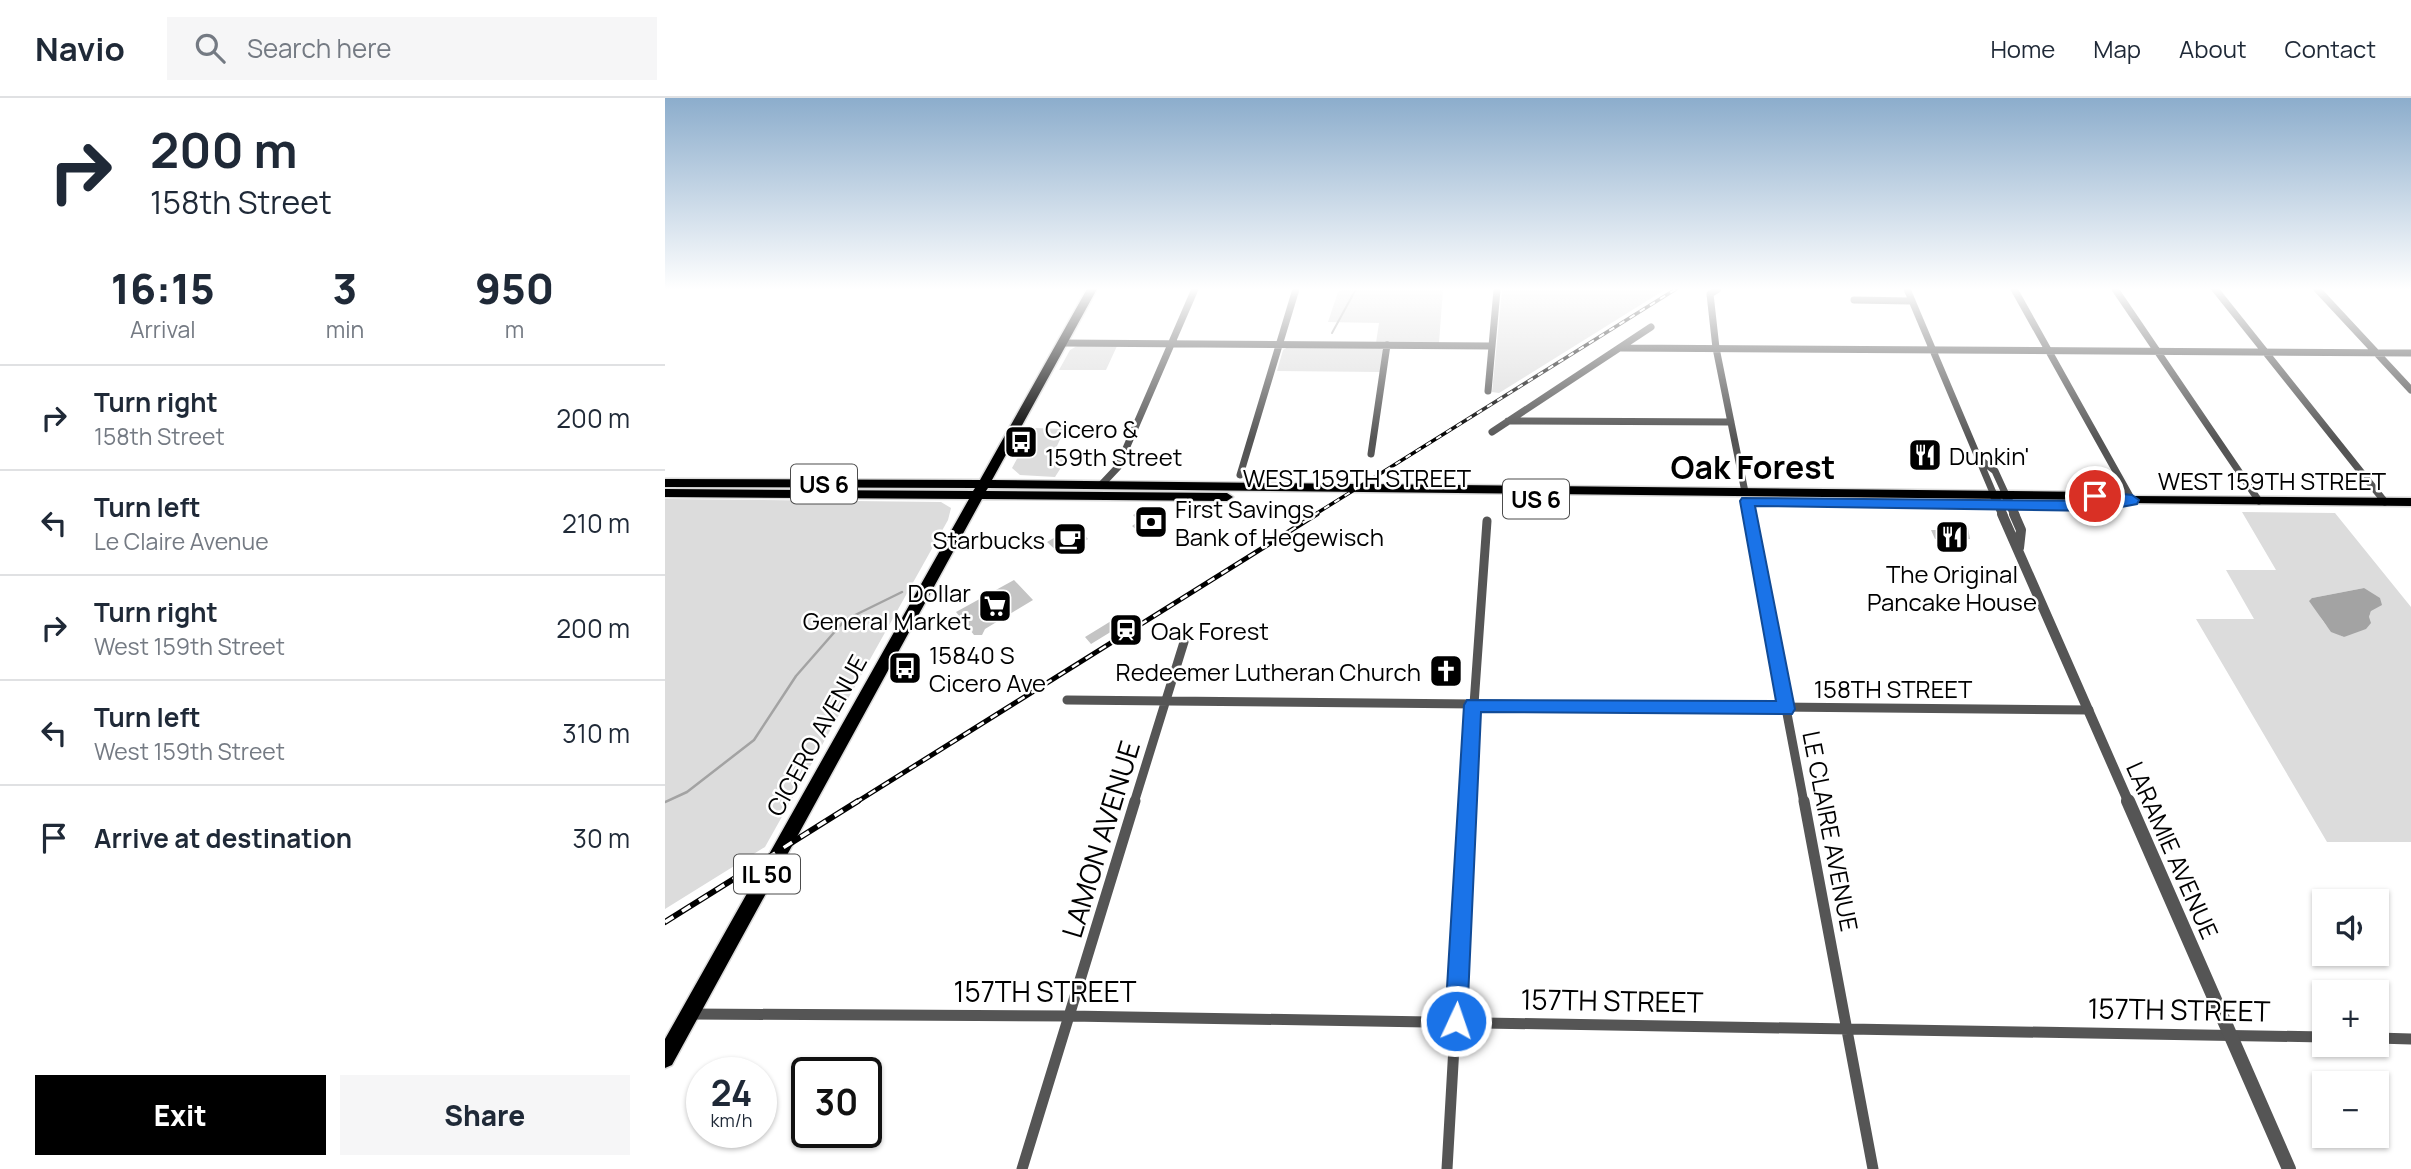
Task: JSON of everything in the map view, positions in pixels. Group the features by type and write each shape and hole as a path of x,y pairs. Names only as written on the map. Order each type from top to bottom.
{"main road":[{"name":"CICERO AVENUE","path":"665,1058 1065,339"},
{"name":"WEST 159TH STREET","path":"665,483 980,490 2002,500 2100,506 2132,500 2410,503"},
{"name":"WEST 159TH STREET","path":"665,494 980,490 1102,484 1746,497"}],"street":[{"path":"1102,484 1118,467 1173,339"},
{"path":"1240,475 1281,339"},
{"path":"1488,391 1493,339"},
{"path":"1492,432 1634,339"},
{"name":"LE CLAIRE AVENUE","path":"1715,339 1873,1169"},
{"name":"LARAMIE AVENUE","path":"1929,339 2002,500 2019,548 2290,1169"},
{"path":"2041,339 2132,500"},
{"path":"2149,339 2259,501"},
{"path":"2255,339 2385,502"},
{"path":"2363,339 2411,390"},
{"path":"1063,343 1492,346"},
{"path":"1371,454 1387,345"},
{"path":"1621,348 2411,353"},
{"path":"1508,421 1731,422"},
{"path":"1118,467 1122,485"},
{"path":"1447,1169 1473,705 1487,521"},
{"name":"LAMON AVENUE","path":"1022,1169 1184,642"},
{"name":"158TH STREET","path":"1067,700 2089,710"},
{"name":"157TH STREET","path":"689,1014 1456,1021 2312,1037"},
{"path":"2389,1038 2411,1039"}],"shaded area":[{"path":"1377,339 1439,339 1439,343 1376,343"},
{"path":"1497,339 1586,339 1499,393 1492,392"},
{"path":"1077,346 1117,346 1106,370 1059,370 1070,350"},
{"path":"1288,347 1378,347 1383,350 1381,372 1277,371 1283,350"},
{"path":"1034,428 1065,429 1056,448 1058,452 1069,455 1055,477 1020,475 1012,468"},
{"path":"665,499 941,502 951,508 948,520 765,847 665,909"},
{"path":"2242,512 2335,513 2411,607 2411,842 2327,842 2196,619 2254,619 2226,570 2276,570","holes":["2364,588 2371,611 2369,617 2344,637 2327,626 2312,598"]},
{"path":"2364,588 2380,598 2382,605 2371,611 2371,623 2366,629 2344,637 2331,632 2309,601 2312,598"}],"building":[{"name":"Dunkin'","path":"1911,444 1929,444 1938,467 1920,467"},
{"name":"First Savings Bank of Hegewisch","path":"1145,508 1167,523 1144,536 1132,526 1139,521 1133,515"},
{"name":"Starbucks","path":"1076,525 1088,539 1061,555 1047,542"},
{"name":"The Original Pancake House","path":"1968,528 1970,539 1935,539 1931,530"},
{"name":"Dollar General Market","path":"1014,580 1033,600 985,629 982,635 974,635 956,612"},
{"path":"1116,618 1122,625 1091,644 1085,637"}],"waterway":[{"path":"665,802 687,792 754,740 796,676 845,620 902,592"}],"railway":[{"path":"1314,515 1596,339"},
{"path":"855,803 1317,514"},
{"path":"665,922 858,801"}],"place":[{"name":"Cicero & 159th Street","path":"1021,442"},
{"name":"Dunkin'","path":"1925,455"},
{"name":"First Savings Bank of Hegewisch","path":"1151,522"},
{"name":"The Original Pancake House","path":"1952,537"},
{"name":"Starbucks","path":"1070,539"},
{"name":"Dollar General Market","path":"995,606"},
{"name":"Oak Forest","path":"1126,630"},
{"name":"15840 S Cicero Ave","path":"905,668"},
{"name":"Redeemer Lutheran Church","path":"1446,671"}],"district":[{"name":"Oak Forest","path":"1753,467"}],"route":[{"path":"1456,1021 1473,705 1786,709 1747,501 2100,506 2132,500 2095,496"}]}
